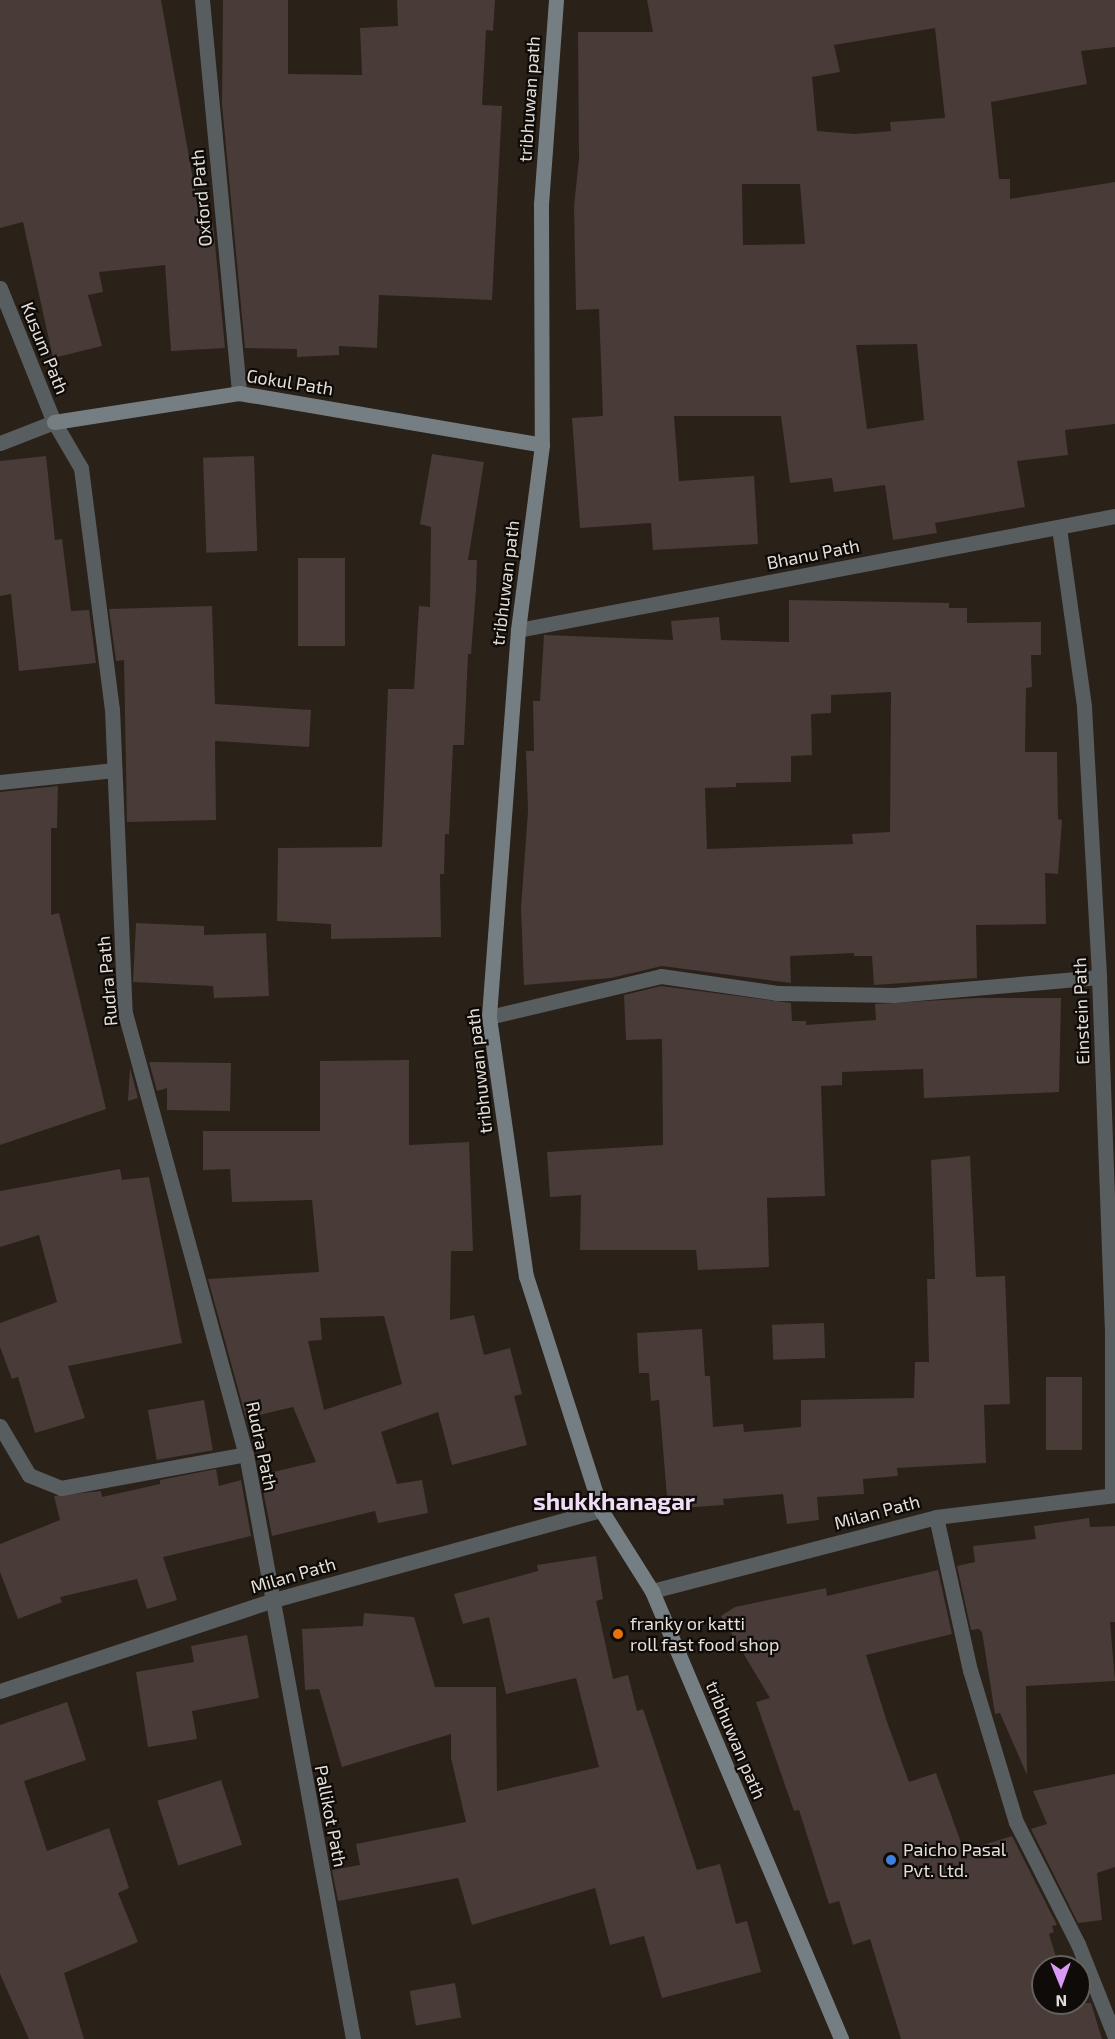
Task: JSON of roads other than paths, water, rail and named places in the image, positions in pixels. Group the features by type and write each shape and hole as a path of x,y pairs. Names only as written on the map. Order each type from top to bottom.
{"street":[{"name":"Oxford Path","path":"202,0 239,393"},
{"name":"tribhuwan path","path":"556,0 541,204 542,445 518,630 489,1017 526,1276 601,1510 652,1591 841,2039"},
{"name":"Kusum Path","path":"0,288 54,422"},
{"name":"Gokul Path","path":"0,443 54,422 239,393 542,445"},
{"name":"Rudra Path","path":"54,422 81,468 112,709 125,1013 246,1454 270,1601"},
{"name":"Bhanu Path","path":"518,630 1115,516"},
{"name":"Einstein Path","path":"1059,528 1084,707 1099,977 1112,1331 1113,1495"},
{"path":"0,782 114,770"},
{"path":"489,1017 661,976 777,993 894,995 1099,977"},
{"path":"0,1425 30,1475 62,1488 246,1454"},
{"name":"Milan Path","path":"652,1591 936,1517 1113,1495"},
{"name":"Milan Path","path":"0,1691 270,1601 601,1510"},
{"path":"936,1517 972,1681 1016,1822 1078,1944 1115,2037"},
{"name":"Pallikot Path","path":"270,1601 353,2039"}],"place":[{"name":"franky or katti roll fast food shop","path":"618,1634"},
{"name":"Paicho Pasal Pvt. Ltd.","path":"891,1860"}],"district":[{"name":"shukkhanagar","path":"614,1501"}]}
